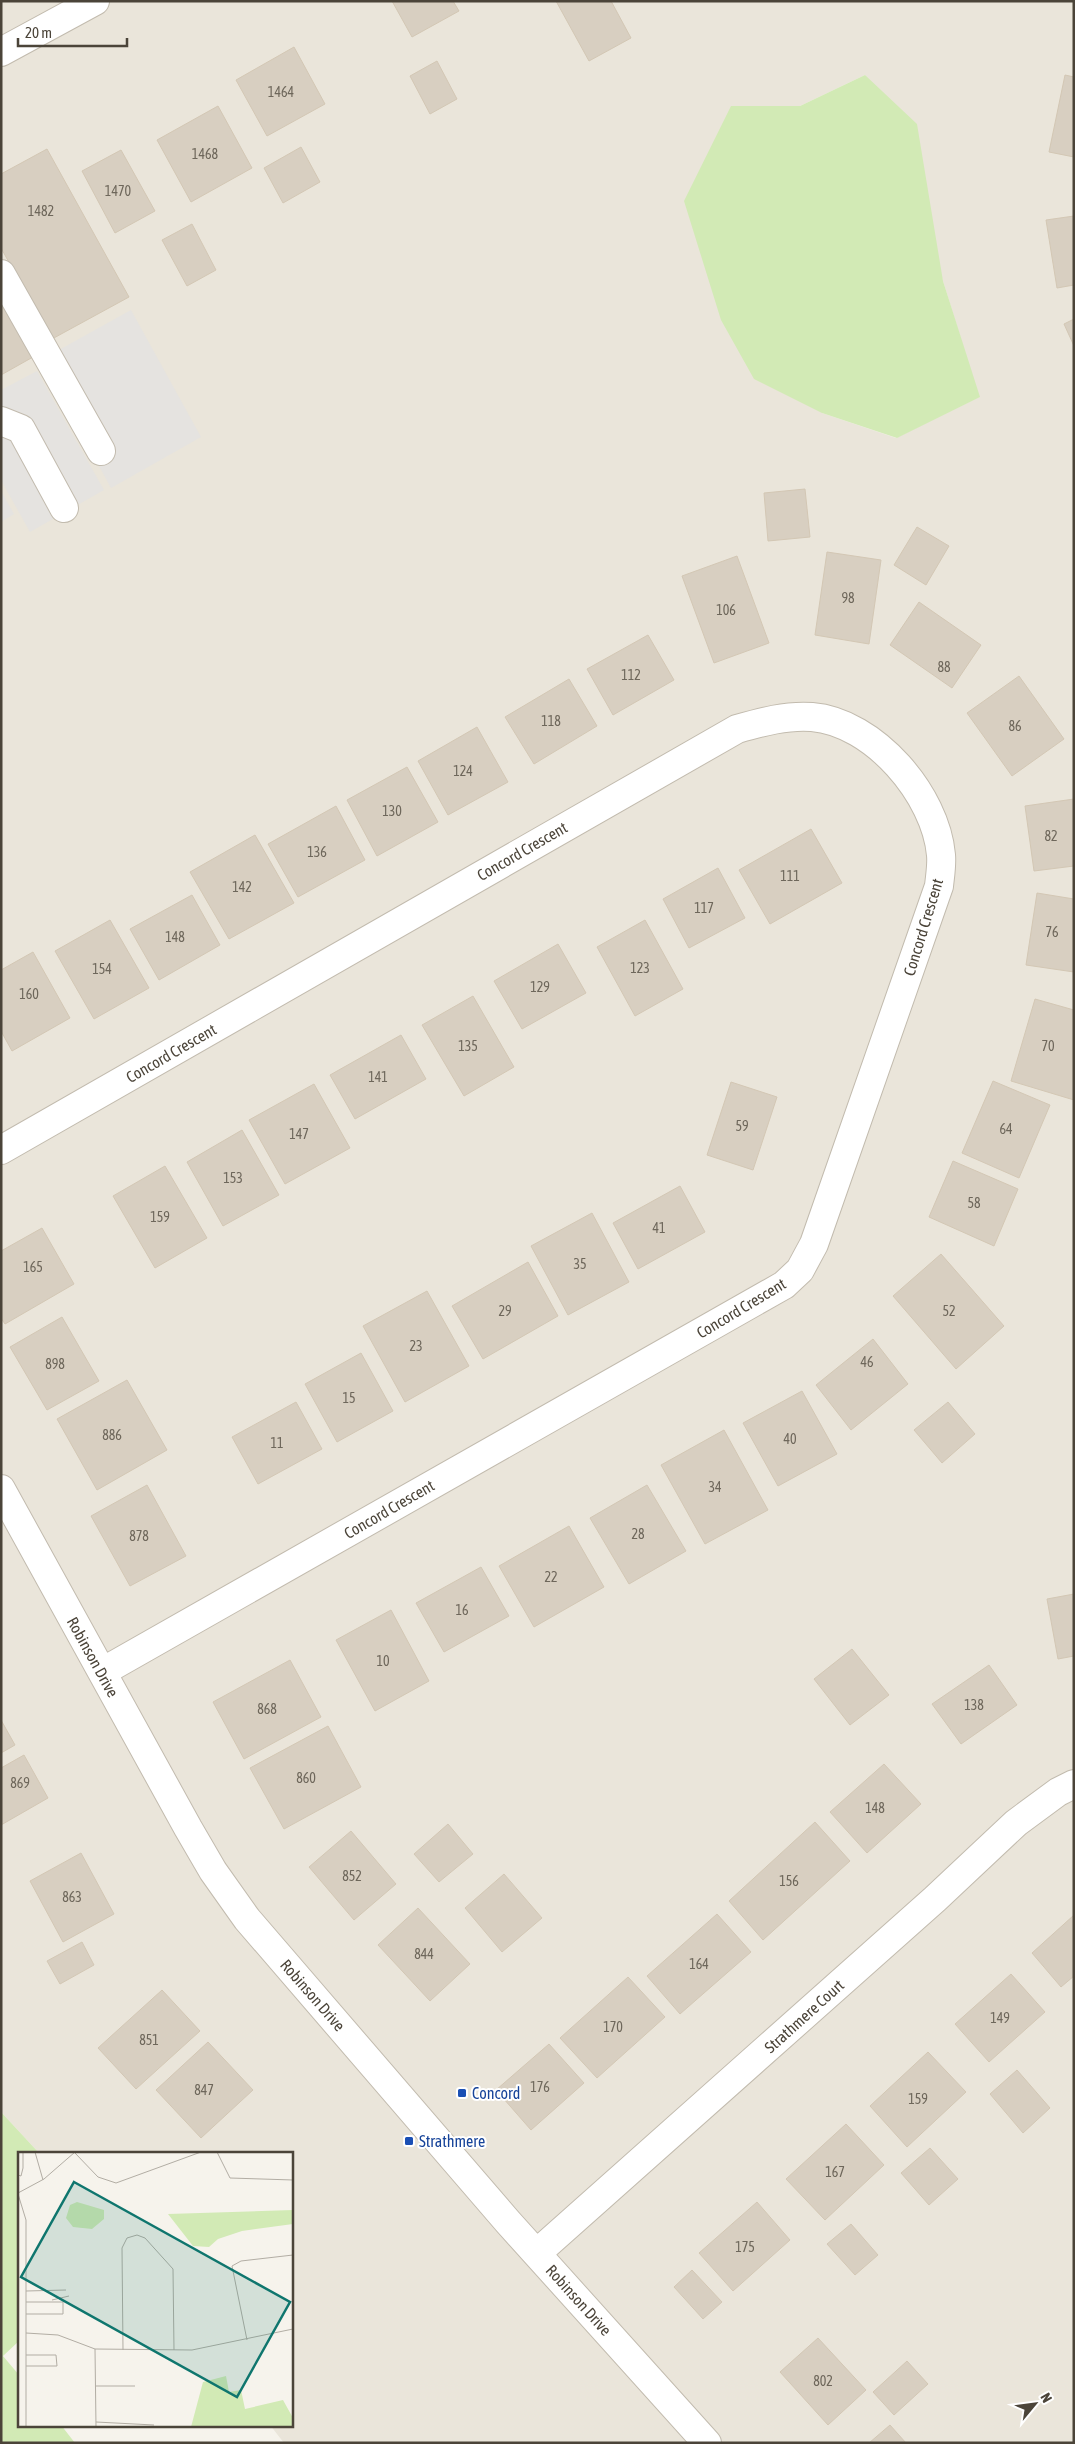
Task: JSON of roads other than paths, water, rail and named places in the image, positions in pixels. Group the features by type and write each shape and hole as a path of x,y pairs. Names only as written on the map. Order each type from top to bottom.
{"street":[{"path":"1,52 95,1"},
{"path":"1,274 101,451"},
{"path":"1,421 21,429 64,508"},
{"name":"Concord Crescent","path":"1,1150 737,729 783,718 813,717 843,724 867,737 895,762 919,796 934,825 941,855 939,886 814,1244 800,1270 784,1285 102,1672"},
{"name":"Robinson Drive","path":"1,1488 188,1828 213,1871 247,1919 537,2253 707,2443"},
{"name":"Strathmere Court","path":"537,2253 935,1899 1016,1823 1058,1792 1074,1784"}],"place":[{"name":"Concord","path":"462,2093"},
{"name":"Strathmere","path":"409,2141"}]}
